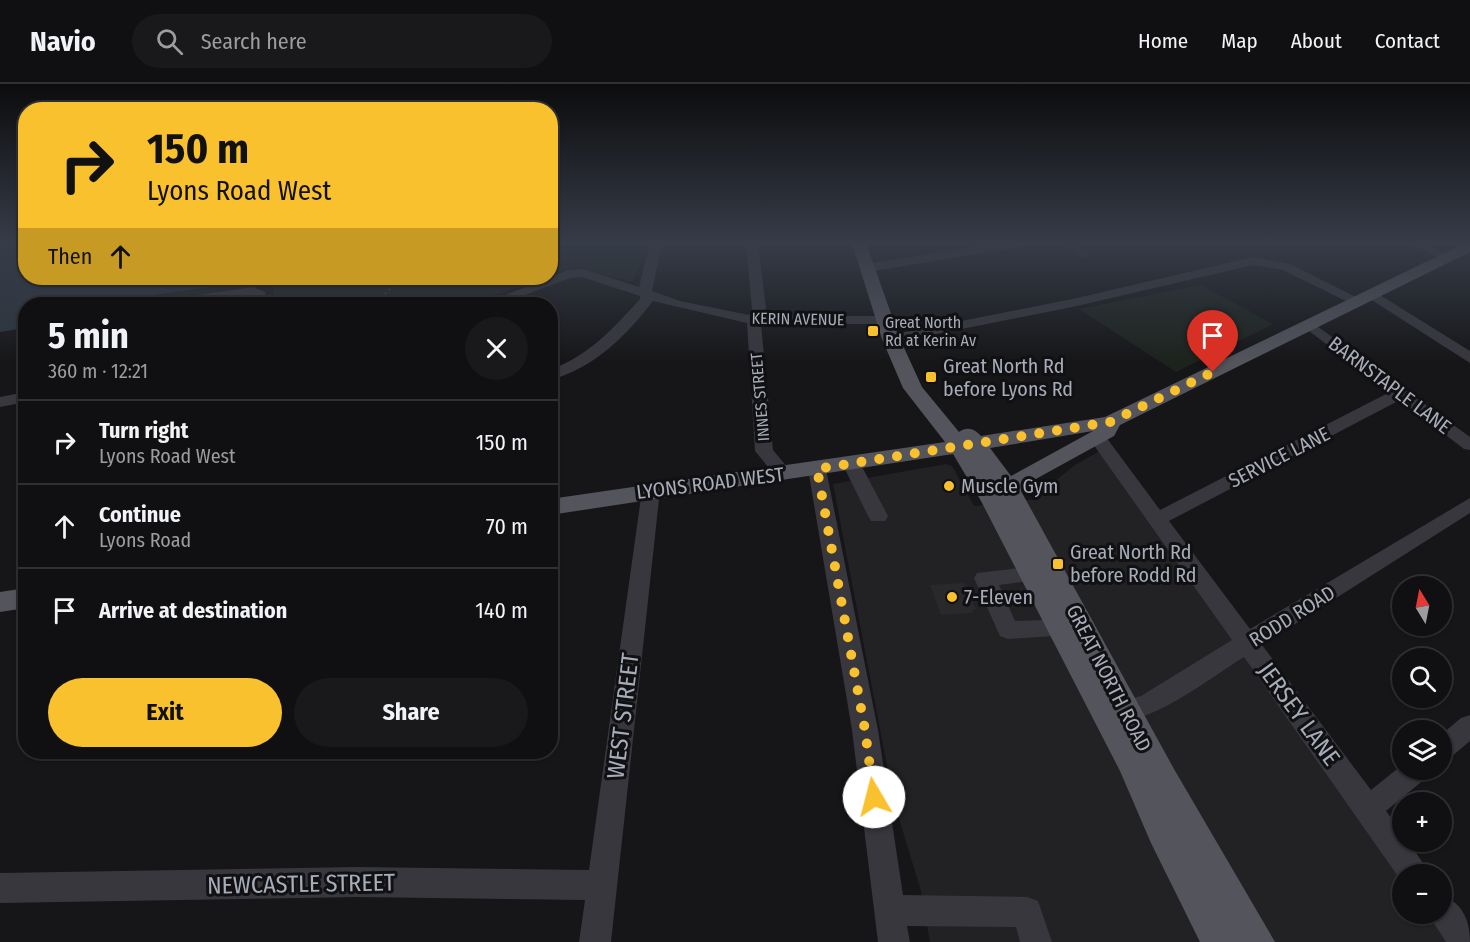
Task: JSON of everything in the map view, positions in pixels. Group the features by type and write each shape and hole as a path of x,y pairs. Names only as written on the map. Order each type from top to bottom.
{"main road":[{"name":"GREAT NORTH ROAD","path":"872,283 891,339 913,388 1009,489 1042,573"},
{"path":"1009,489 1026,475 1103,430 1395,283"},
{"name":"LYONS ROAD WEST","path":"558,506 651,490 784,474 968,444 1103,430"},
{"name":"GREAT NORTH ROAD","path":"968,444 993,501 1042,573 1116,712 1163,831 1221,942"},
{"path":"0,602 18,599"},
{"name":"GREAT NORTH ROAD","path":"1116,712 1162,780 1257,942"}],"street":[{"name":"KERIN AVENUE","path":"613,283 646,295 754,320 885,320"},
{"path":"558,372 579,364 598,352 647,300 648,283"},
{"name":"INNES STREET","path":"756,283 759,309 754,320 764,452 784,474"},
{"path":"891,339 1077,302 1158,283"},
{"path":"1326,283 1364,298 1470,358"},
{"name":"KERIN AVENUE","path":"510,297 543,285"},
{"path":"210,297 253,291 258,297"},
{"name":"BARNSTAPLE LANE","path":"1310,325 1470,445"},
{"name":"SERVICE LANE","path":"1156,520 1401,393"},
{"path":"0,402 18,398"},
{"name":"JERSEY LANE","path":"1103,430 1156,520 1408,864"},
{"path":"851,463 878,516"},
{"path":"817,469 865,730 894,942"},
{"name":"WEST STREET","path":"596,942 651,490"},
{"name":"RODD ROAD","path":"1116,712 1147,705 1470,504"},
{"path":"1042,573 985,578 1008,630 1072,628"},
{"path":"1452,741 1470,726"},
{"path":"1368,810 1405,780"},
{"name":"NEWCASTLE STREET","path":"0,888 357,882 603,885"},
{"path":"889,910 1027,912 1036,942"},
{"path":"1452,924 1465,942"}],"path":[{"path":"381,297 393,285"}],"shaded area":[{"path":"0,283 18,283 18,285 225,285 140,297 18,297 18,329 0,332"},
{"path":"225,285 273,285 202,297 140,297"},
{"path":"273,285 522,285 489,297 274,297"},
{"path":"1201,285 1273,324 1176,372 1079,309"},
{"path":"1100,451 1392,844 1392,852 1398,852 1407,864 1392,864 1392,924 1450,924 1463,942 930,942 921,891 894,802 833,484 946,464 952,466 974,506 1037,499 1042,491 1075,465"}],"building":[{"name":"7-Eleven","path":"964,583 976,609 972,610 973,613 941,615 930,585"}],"place":[{"name":"Great North Rd at Kerin Av","path":"873,331"},
{"name":"Great North Rd before Lyons Rd","path":"931,377"},
{"name":"Muscle Gym","path":"949,486"},
{"name":"Great North Rd before Rodd Rd","path":"1058,564"},
{"name":"7-Eleven","path":"952,597"}],"route":[{"path":"874,797 865,730 817,469 1110,422 1213,372"}]}
